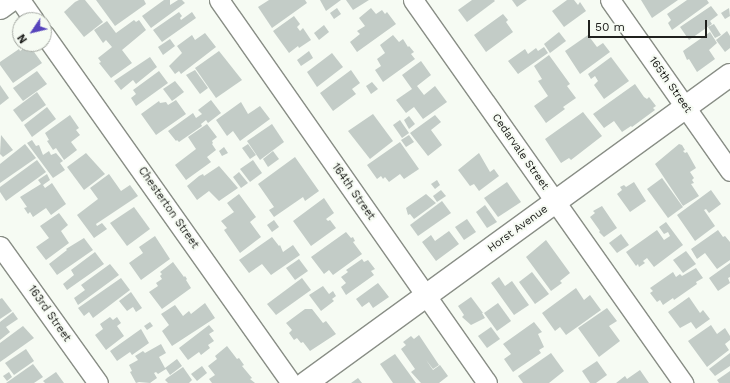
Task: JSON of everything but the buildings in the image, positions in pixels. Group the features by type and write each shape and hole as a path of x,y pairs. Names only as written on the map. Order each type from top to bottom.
{"street":[{"path":"0,8 11,0"},
{"path":"20,0 28,12"},
{"name":"164th Street","path":"219,0 487,383"},
{"name":"Cedarvale Street","path":"413,0 683,383"},
{"name":"165th Street","path":"610,0 730,171"},
{"name":"Chesterton Street","path":"52,45 291,383"},
{"name":"Horst Avenue","path":"306,383 730,75"},
{"name":"163rd Street","path":"0,246 98,383"}]}
